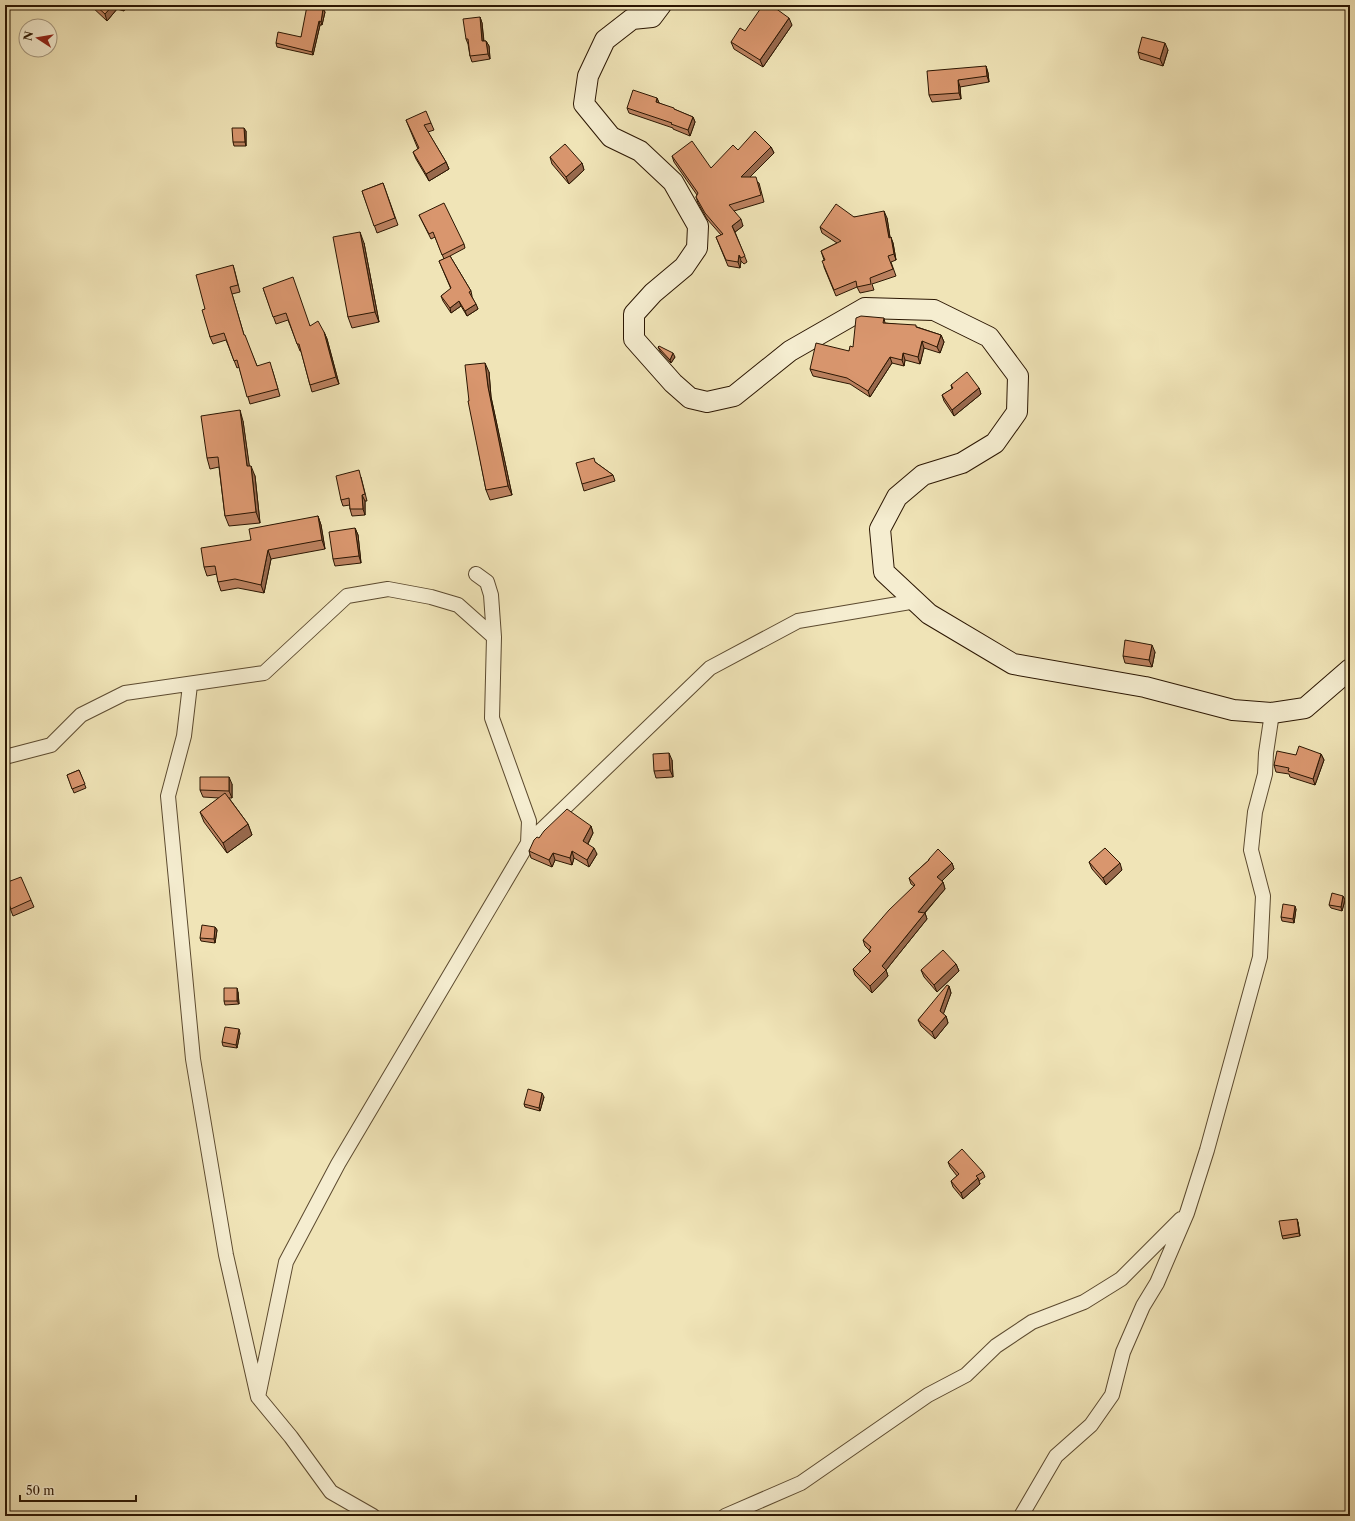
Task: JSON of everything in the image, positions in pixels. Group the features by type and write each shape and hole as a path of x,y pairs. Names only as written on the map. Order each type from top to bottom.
{"street":[{"path":"660,5 652,16 638,12 605,40 588,76 584,104 611,137 640,152 674,182 698,226 697,248 684,267 653,293 634,314 634,339 673,383 690,398 708,402 734,396 790,351 865,308 934,310 989,337 1018,376 1017,412 995,443 962,463 923,475 897,497 880,529 884,572 929,614 1013,664 1145,687 1233,710 1272,713 1305,708 1350,669"},
{"path":"476,574 487,582 491,595 494,637 492,718 529,822 528,843"},
{"path":"5,757 51,745 81,715 125,693 190,685 264,673 347,596 388,589 431,597 458,605 494,637"},
{"path":"258,1397 286,1262 338,1164 528,843 710,668 798,621 916,601"},
{"path":"190,685 184,736 168,796 193,1059 226,1255 258,1397 291,1437 331,1492 373,1516"},
{"path":"1020,1516 1056,1456 1091,1426 1112,1395 1123,1352 1143,1306 1157,1283 1187,1213 1207,1150 1260,957 1263,896 1251,850 1255,812 1265,774 1266,753 1272,713"},
{"path":"725,1516 801,1483 928,1395 966,1375 996,1346 1032,1322 1084,1302 1121,1279 1187,1213"}],"building":[{"path":"95,5 113,5 105,14"},
{"path":"763,5 771,5 789,18 760,60 731,42 740,28 745,31"},
{"path":"307,6 323,9 321,22 319,21 312,52 276,43 278,32 301,37"},
{"path":"480,17 482,41 486,41 488,54 470,56 463,19"},
{"path":"1142,37 1165,43 1160,59 1138,52"},
{"path":"986,66 987,76 958,80 959,93 929,95 927,71"},
{"path":"633,90 657,98 656,102 674,108 693,117 688,130 627,108"},
{"path":"426,111 431,123 424,125 446,162 426,174 413,152 419,148 406,120"},
{"path":"232,128 244,128 245,142 233,142"},
{"path":"755,131 771,147 741,177 756,177 761,195 729,205 741,219 732,226 745,256 741,258 739,255 738,262 726,260 716,237 723,234 705,213 696,197 698,193 672,156 692,141 711,168 733,145 738,150"},
{"path":"565,144 582,163 566,177 550,157"},
{"path":"383,183 395,218 374,226 362,191"},
{"path":"444,203 464,244 442,255 433,232 429,234 419,215"},
{"path":"836,204 854,217 884,211 889,238 891,237 894,254 888,256 893,269 870,278 871,284 857,287 856,281 834,290 822,261 825,260 821,251 841,241 820,227"},
{"path":"360,232 375,312 348,317 333,237"},
{"path":"450,256 471,291 469,292 476,304 465,311 459,301 450,308 441,296 451,288 439,261"},
{"path":"233,265 238,285 230,287 244,335 257,366 270,362 278,389 247,397 237,360 234,361 224,333 210,337 202,310 205,309 196,275"},
{"path":"293,277 310,326 318,321 324,332 336,377 310,385 299,344 297,344 286,313 273,317 263,288"},
{"path":"861,316 884,318 883,323 916,325 916,327 941,335 937,347 922,341 918,357 903,353 902,360 890,357 868,391 847,378 810,369 816,343 849,351 850,346 853,347 856,318"},
{"path":"659,346 673,353 670,360 658,347"},
{"path":"485,363 488,387 508,486 486,490 468,401 465,365"},
{"path":"967,372 979,388 952,410 942,395 953,388 951,385"},
{"path":"240,410 247,466 251,466 256,512 225,516 218,457 207,458 201,416"},
{"path":"594,458 595,462 613,475 582,484 576,463"},
{"path":"359,470 365,494 362,495 363,509 350,509 349,498 341,500 336,476"},
{"path":"318,516 322,540 268,550 261,585 235,579 218,582 215,566 204,567 201,548 251,540 249,529"},
{"path":"355,528 359,556 333,559 329,532"},
{"path":"1125,640 1152,645 1149,660 1123,656"},
{"path":"1299,746 1321,754 1313,779 1288,771 1289,768 1274,765 1277,751 1296,755"},
{"path":"669,753 670,770 654,771 653,754"},
{"path":"79,770 85,784 72,789 67,775"},
{"path":"200,777 229,777 229,791 200,790"},
{"path":"225,793 248,824 223,843 200,812"},
{"path":"567,809 591,826 583,841 594,848 587,860 572,851 570,858 553,853 549,860 529,851 534,840 537,837 539,838 544,831"},
{"path":"1105,848 1120,863 1103,878 1089,862"},
{"path":"938,849 952,863 937,877 943,882 918,912 925,913 882,966 886,970 870,986 853,969 871,951 869,950 871,947 863,940 889,910 915,885 909,878 929,860"},
{"path":"21,877 31,900 11,909 5,894 5,883"},
{"path":"1332,893 1343,896 1341,907 1329,905"},
{"path":"1283,904 1295,906 1293,919 1281,917"},
{"path":"202,925 215,927 214,939 200,938"},
{"path":"943,950 956,964 934,985 921,970"},
{"path":"947,985 949,986 940,1011 946,1016 932,1032 918,1020"},
{"path":"224,988 237,988 237,1001 224,1001"},
{"path":"225,1027 239,1029 236,1045 222,1042"},
{"path":"528,1089 542,1093 539,1108 524,1104"},
{"path":"962,1149 983,1172 976,1176 978,1178 961,1193 951,1181 959,1174 948,1162"},
{"path":"1297,1219 1299,1233 1282,1236 1279,1221"}]}
